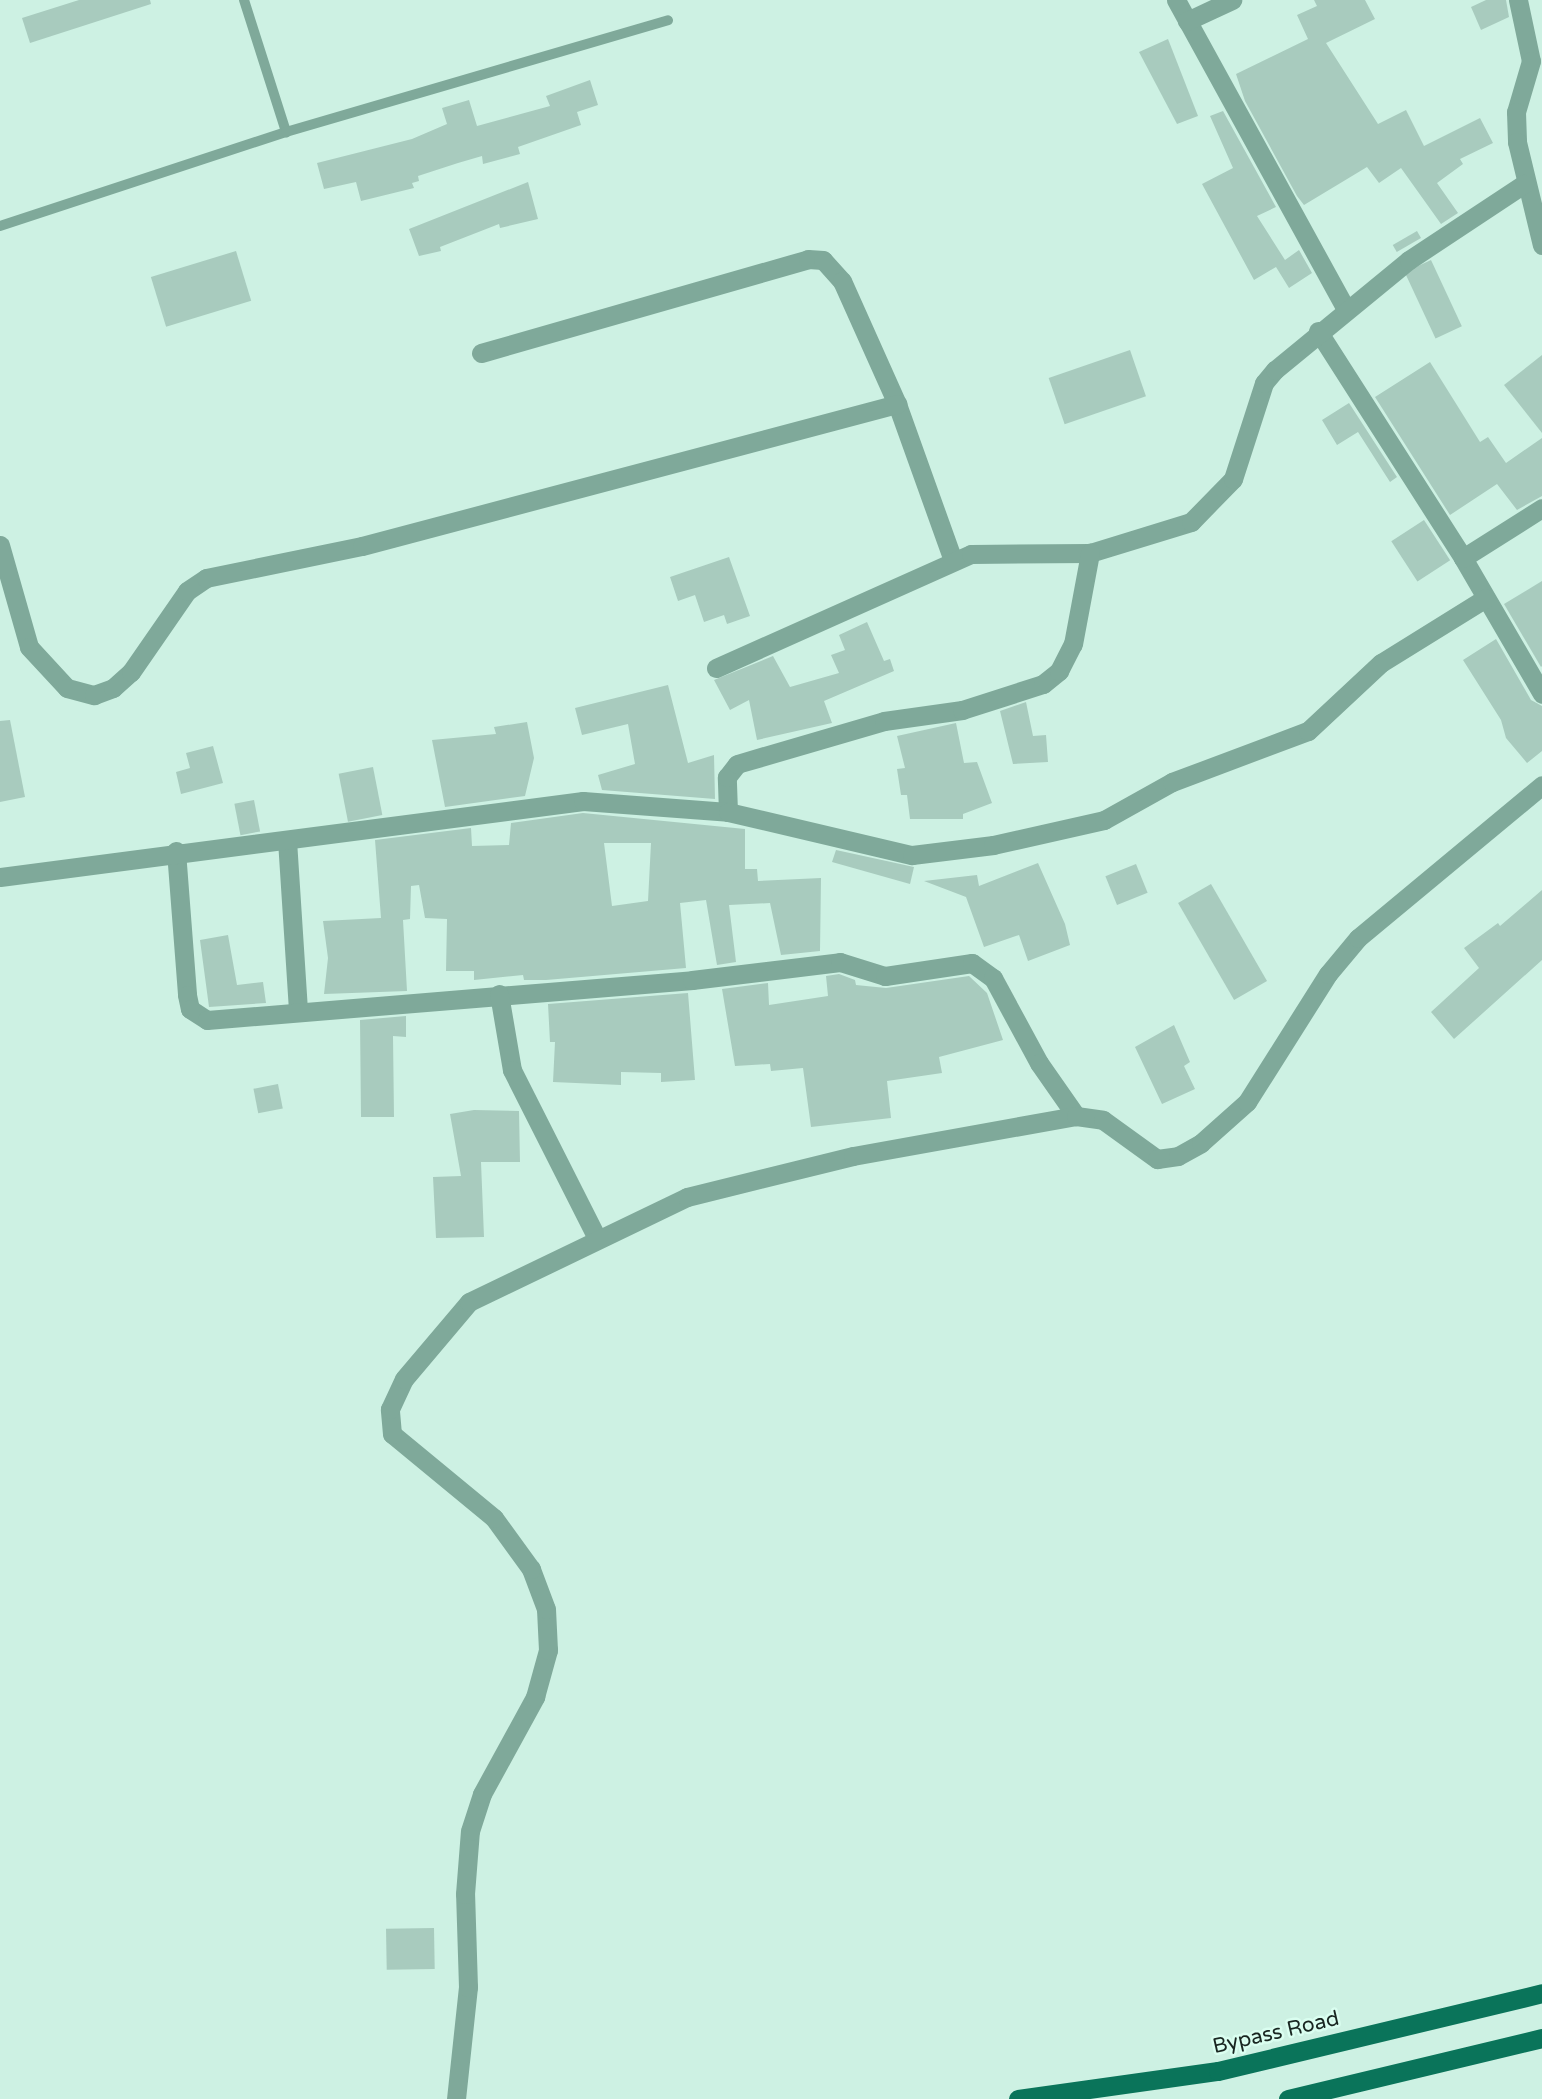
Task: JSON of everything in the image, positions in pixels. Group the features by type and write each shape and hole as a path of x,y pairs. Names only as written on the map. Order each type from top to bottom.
{"main road":[{"name":"Bypass Road","path":"1018,2099 1218,2071 1542,1993"},
{"path":"1288,2099 1542,2038"}],"street":[{"path":"1176,0 1345,307"},
{"path":"1187,21 1232,0"},
{"path":"1518,0 1537,59 1516,112 1524,184 1542,245"},
{"path":"716,668 953,560 995,553 1090,553 1172,529 1207,510 1240,464 1264,383 1345,307 1444,235 1524,184"},
{"path":"481,353 808,259 823,260 842,281 897,404 953,560"},
{"path":"1318,331 1463,558 1542,694"},
{"path":"0,545 29,647 68,688 94,695 113,688 131,672 187,591 206,578 362,546 897,404"},
{"path":"1463,558 1542,508"},
{"path":"728,812 727,777 737,764 884,721 962,710 1043,684 1059,671 1073,644 1090,553"},
{"path":"0,877 176,851 287,840 583,802 728,812 912,855 993,845 1104,820 1172,782 1308,731 1381,663 1486,598"},
{"path":"456,2099 468,1987 465,1894 470,1831 482,1794 535,1697 548,1650 546,1609 531,1569 494,1518 399,1443 388,1423 390,1409 404,1379 469,1302 597,1238 687,1197 853,1156 1076,1116 1103,1120 1157,1158 1178,1156 1201,1143 1247,1102 1328,974 1358,938 1542,785"},
{"path":"287,840 298,1010"},
{"path":"176,851 190,1009 207,1020 499,993 692,980 840,962 885,976 972,963 993,978 1039,1063 1076,1116"},
{"path":"499,993 512,1070 597,1238"}],"lane":[{"path":"244,0 286,132"},
{"path":"0,226 286,132 668,20"}],"building":[{"path":"79,0 150,0 151,4 30,43 22,18"},
{"path":"1314,0 1365,0 1375,19 1326,43 1378,124 1406,110 1424,146 1480,118 1493,143 1460,159 1463,164 1437,183 1458,213 1441,224 1401,168 1379,183 1367,167 1304,205 1297,196 1245,101 1236,74 1308,39 1297,15 1317,6"},
{"path":"1486,0 1506,0 1509,17 1481,30 1471,7"},
{"path":"1168,39 1198,116 1177,124 1139,52"},
{"path":"590,80 598,105 577,112 581,125 518,147 520,154 483,164 482,156 458,163 418,176 419,181 412,183 414,188 361,201 356,182 324,189 317,163 412,139 447,124 442,108 469,100 477,126 550,106 546,96"},
{"path":"1223,111 1276,207 1257,216 1285,260 1299,250 1312,273 1289,288 1276,267 1254,280 1202,184 1233,168 1210,116"},
{"path":"528,182 538,219 500,228 499,224 440,247 441,251 419,256 409,229"},
{"path":"1417,231 1421,238 1397,252 1393,245"},
{"path":"236,251 251,301 166,327 151,277"},
{"path":"1431,260 1462,326 1436,338 1405,272"},
{"path":"1130,350 1146,396 1065,424 1049,378"},
{"path":"1542,355 1542,433 1504,385"},
{"path":"1430,362 1480,442 1488,437 1506,463 1542,438 1542,496 1517,510 1497,484 1450,515 1375,397"},
{"path":"1349,403 1397,477 1390,482 1358,432 1337,445 1322,420"},
{"path":"1424,520 1450,560 1417,581 1391,541"},
{"path":"729,557 750,616 727,624 724,615 704,622 695,595 678,601 670,577"},
{"path":"1542,581 1542,666 1541,667 1504,604"},
{"path":"867,622 884,661 890,659 894,671 824,701 832,723 757,740 749,700 730,710 714,680 773,656 790,687 839,673 831,655 845,650 839,635"},
{"path":"1496,639 1531,700 1542,706 1542,751 1527,763 1506,738 1501,720 1463,660"},
{"path":"668,685 688,763 714,755 715,799 602,790 598,775 635,764 628,724 582,735 575,708"},
{"path":"1026,702 1033,736 1046,735 1048,762 1013,764 1000,711"},
{"path":"10,720 25,797 0,802 0,721"},
{"path":"527,722 534,758 525,796 445,807 432,740 496,734 494,727"},
{"path":"956,723 964,763 977,762 992,803 963,814 963,819 910,819 907,795 901,795 897,769 905,768 897,736"},
{"path":"213,746 223,783 181,794 176,772 190,768 186,753"},
{"path":"373,767 382,815 348,822 339,774"},
{"path":"254,800 260,831 240,835 234,804"},
{"path":"583,813 745,829 745,869 757,869 758,881 821,878 820,951 781,955 770,903 729,905 736,962 717,965 706,900 680,903 686,968 546,980 524,980 523,975 474,980 474,971 446,971 447,919 425,918 419,885 411,886 410,919 403,920 407,991 324,994 328,958 323,921 381,918 375,840 471,828 472,846 509,845 511,823","holes":["604,843 651,843 648,901 612,906"]},
{"path":"836,850 914,867 910,884 832,862"},
{"path":"1038,863 1065,924 1070,945 1028,961 1019,935 984,947 966,897 924,881 977,875 979,886"},
{"path":"1136,864 1148,893 1117,905 1105,876"},
{"path":"1211,884 1267,981 1234,1000 1178,903"},
{"path":"1542,890 1542,960 1454,1039 1431,1012 1479,968 1464,948 1498,923 1500,926"},
{"path":"228,935 237,985 263,982 266,1003 209,1007 200,940"},
{"path":"839,974 855,980 856,985 886,988 969,976 987,993 1003,1040 939,1057 942,1073 887,1081 891,1118 811,1127 803,1068 771,1071 770,1064 735,1066 722,989 768,983 769,1005 828,996 826,976"},
{"path":"688,993 695,1080 661,1082 661,1073 621,1072 621,1085 553,1082 555,1042 550,1042 548,1004"},
{"path":"406,1016 406,1037 393,1036 394,1117 361,1117 360,1020"},
{"path":"1174,1025 1190,1062 1184,1066 1195,1089 1162,1104 1135,1047"},
{"path":"278,1084 283,1109 258,1113 253,1089"},
{"path":"474,1110 519,1111 520,1162 481,1162 484,1237 436,1238 433,1177 461,1176 450,1114"},
{"path":"434,1928 435,1969 387,1970 386,1929"}]}
